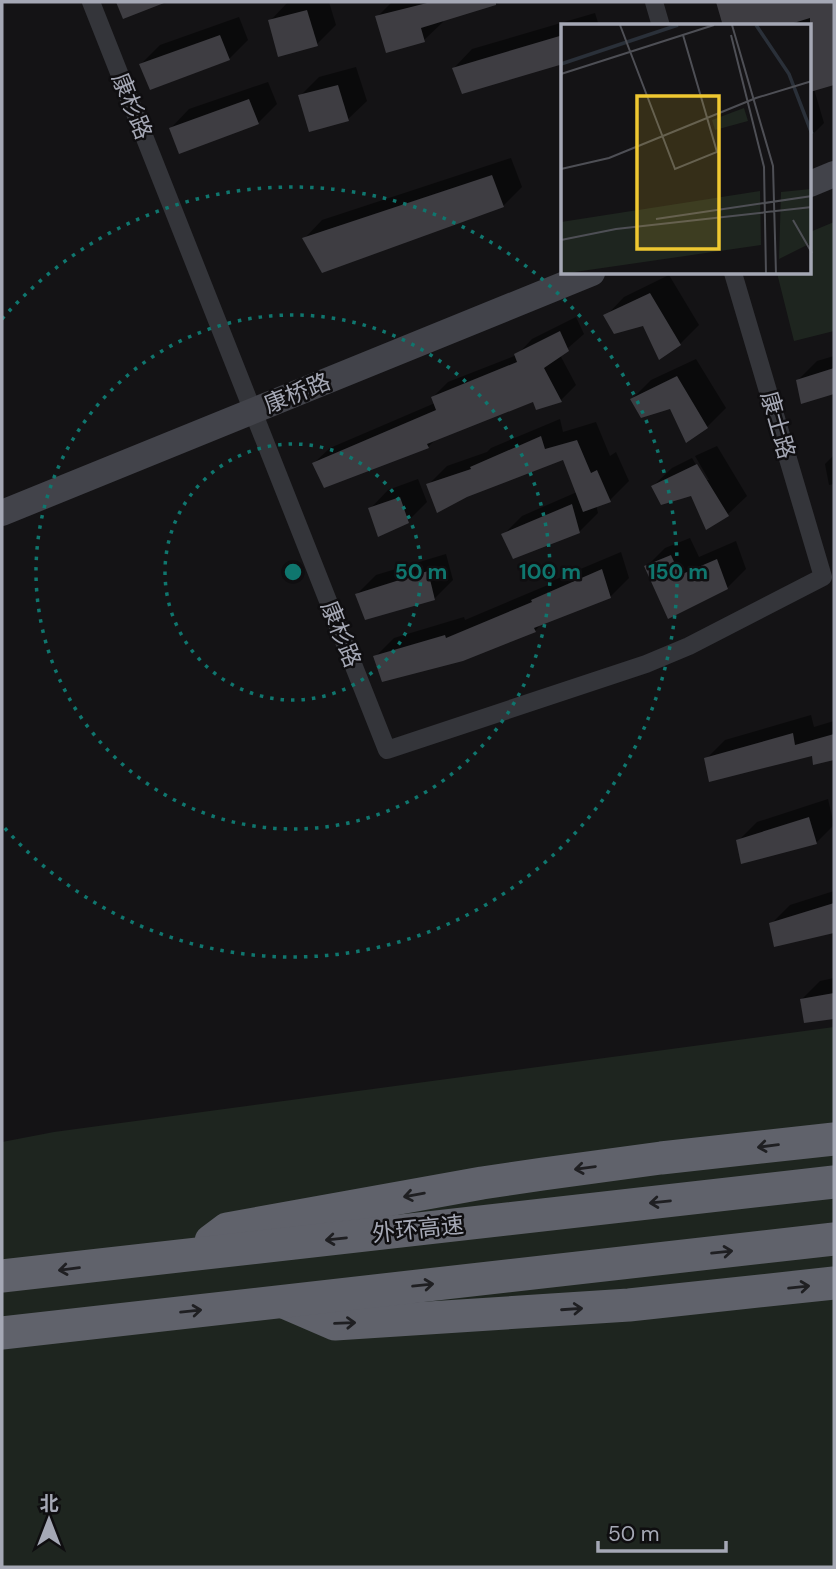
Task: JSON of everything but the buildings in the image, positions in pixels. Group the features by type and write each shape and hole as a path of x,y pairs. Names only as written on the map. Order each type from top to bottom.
{"highway":[{"path":"192,1255 227,1229 248,1225 543,1174 834,1139"},
{"name":"外环高速","path":"2,1276 834,1182"},
{"path":"2,1333 834,1239"},
{"path":"282,1301 335,1324 629,1305 834,1283"}],"main road":[{"path":"812,183 834,174"},
{"name":"康桥路","path":"2,513 587,275"}],"street":[{"name":"康杉路","path":"91,2 387,750 646,664 689,646 823,577"},
{"path":"654,2 661,24"},
{"name":"康士路","path":"734,275 823,577"}],"shaded area":[{"path":"834,222 834,331 794,341 778,275 812,275 812,231"},
{"path":"834,1027 834,1567 2,1567 2,1142 54,1132"}]}
